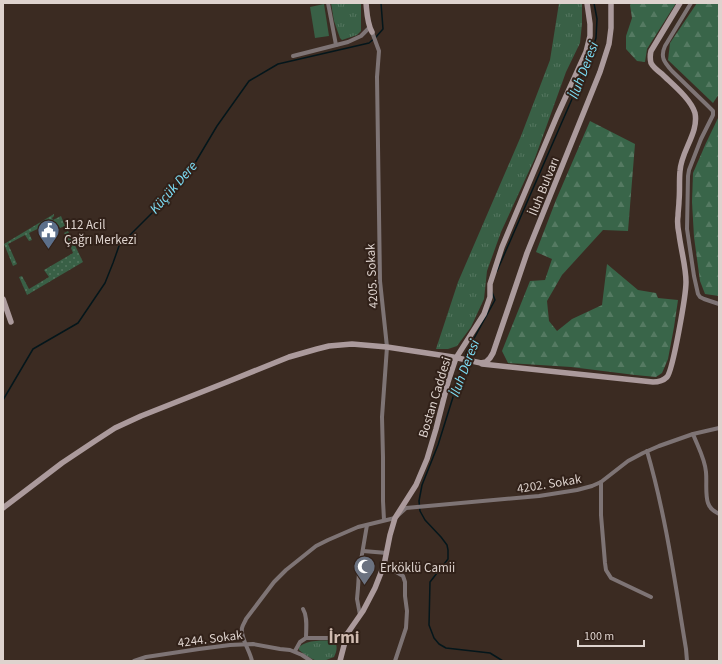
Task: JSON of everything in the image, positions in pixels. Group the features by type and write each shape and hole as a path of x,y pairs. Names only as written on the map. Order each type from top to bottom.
{"street":[{"path":"328,3 336,45"},
{"path":"293,56 348,42 371,30 366,3"},
{"name":"Bostan Caddesi","path":"340,661 347,634 369,600 384,565 395,518 416,485 427,459 448,382 457,358 484,314 490,297 490,284 502,247 557,116 586,52 590,36 587,3"},
{"name":"İluh Bulvarı","path":"478,363 486,362 493,353 527,253 600,72 609,44 611,28 611,3"},
{"path":"3,508 62,463 115,428 141,416 289,358 329,346 352,344 387,347 457,358 478,363 653,382 663,380 668,376 670,370 678,336 686,288 678,217 680,171 681,163 693,133 695,117 694,109 689,102 652,65 650,57 651,51 680,3"},
{"path":"691,3 665,46 663,50 663,57 672,71 713,111 713,115 701,139 688,176 687,229 698,294 704,299 719,304"},
{"name":"4205. Sokak","path":"371,30 379,51 377,85 379,257 387,347 382,417 384,520"},
{"path":"3,299 11,322"},
{"name":"4202. Sokak","path":"395,518 406,508 539,496 592,486 601,482 628,462 659,446 693,434 719,428"},
{"path":"693,434 706,471 707,497 709,505 712,510 719,514"},
{"path":"647,452 655,480 669,547 687,661"},
{"path":"601,482 601,515 606,570 612,578 652,597"},
{"path":"252,661 242,634 243,625 274,582 286,570 316,546 328,540 367,525 395,518"},
{"path":"360,615 357,600 359,572 367,525"},
{"path":"363,551 387,553"},
{"path":"384,565 403,576 405,582 404,596 407,612 406,628 395,661"},
{"path":"303,609 306,619 306,638"},
{"path":"295,651 300,642 306,638 329,638 339,634 347,634"},
{"name":"4244. Sokak","path":"134,661 146,657 246,644 295,651 311,661"}],"green space":[{"path":"331,3 361,3 361,31 357,35 342,40 340,38 334,21"},
{"path":"559,3 582,3 580,43 566,72 535,158 501,232 487,271 484,299 471,327 457,346 448,349 436,349 458,282 521,136 550,60"},
{"path":"631,3 676,3 647,49 645,62 637,61 626,49 626,36 632,18"},
{"path":"697,3 719,3 719,94 713,103 668,60 670,43"},
{"path":"324,4 329,36 315,38 310,7"},
{"path":"719,116 719,296 705,294 700,281 694,237 692,202 693,173"},
{"path":"590,121 635,144 628,231 603,230 562,275 547,301 549,321 557,331 572,319 602,305 607,264 638,290 656,293 658,298 678,300 668,359 662,373 656,377 571,367 508,363 502,351 530,281 545,280 552,259 536,252 556,200"},
{"path":"54,214 52,218 53,220 61,216 65,226 60,228 58,225 40,235 38,233 54,224 52,222 29,233 32,240 29,241 25,235 8,244 17,264 13,266 4,244"},
{"path":"68,231 83,262 27,295 19,277 22,276 29,289 49,277 44,270 73,253 71,248 72,246 64,233"},
{"path":"334,640 337,648 336,653 334,657 324,661 314,660 299,650 299,647 303,644 316,641"}],"waterway":[{"name":"Küçük Dere","path":"3,400 33,349 78,323 105,283 119,246 189,173 217,126 249,81 278,64 369,43 383,29 381,3"},
{"name":"İluh Deresi","path":"497,271 589,60 596,38 597,19 594,3"},
{"name":"İluh Deresi","path":"465,358 466,353 495,300 492,292"},
{"name":"İluh Deresi","path":"464,362 438,445 422,485 419,501 420,511 425,520 441,537 447,545 448,550 448,559 430,582 429,625 434,638 439,644 446,648 490,653 503,661"}],"place":[{"name":"112 Acil Çağrı Merkezi","path":"49,250"},
{"name":"Erköklü Camii","path":"364,586"}],"district":[{"name":"İrmi","path":"344,637"}]}
